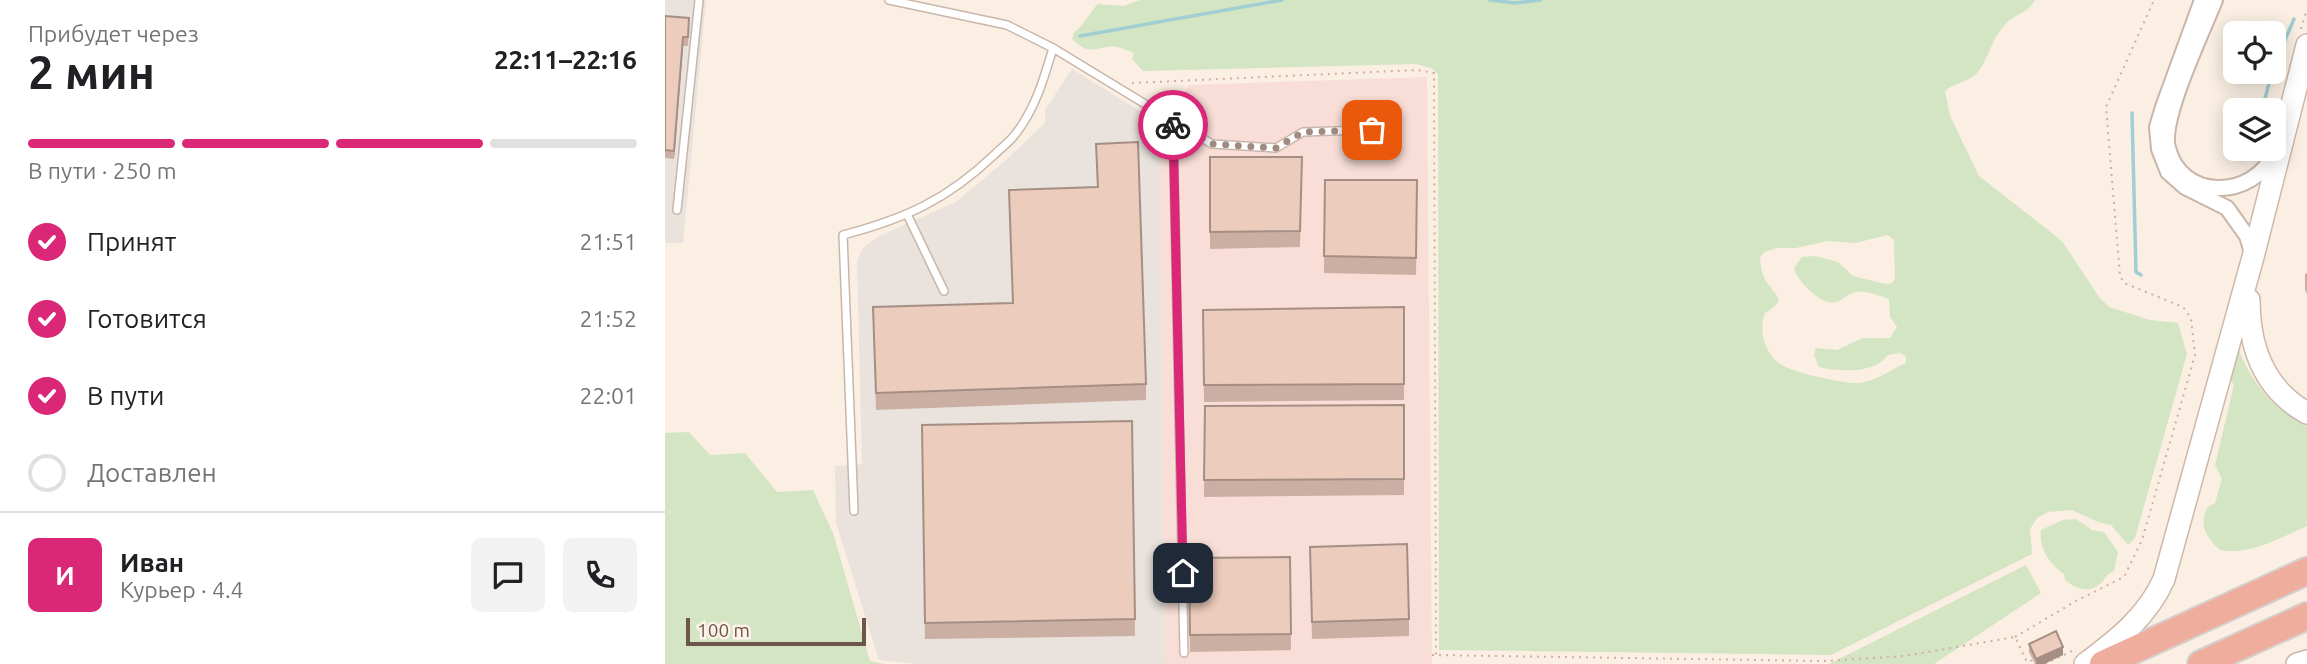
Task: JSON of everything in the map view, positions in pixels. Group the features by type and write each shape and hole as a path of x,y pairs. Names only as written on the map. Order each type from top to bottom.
{"highway":[{"path":"2103,664 2307,571"},
{"path":"2201,664 2307,615"}],"main road":[{"path":"2286,123 2307,45"},
{"path":"2307,98 2249,297 2249,327 2264,370 2270,379 2292,405 2307,413"},
{"path":"2076,659 2134,623 2147,608 2164,579 2253,257 2277,161"},
{"path":"2297,664 2307,661"}],"street":[{"path":"2202,0 2162,107 2157,127 2159,149 2168,172 2185,187 2227,208 2247,236 2253,257"},
{"path":"2215,0 2173,108 2167,128 2168,147 2177,167 2191,180 2209,188 2227,189 2243,185 2260,173 2269,161"}],"lane":[{"path":"677,209 699,0"},
{"path":"890,0 1007,25 1053,48 1212,144 1276,148 1303,132 1394,130"},
{"path":"854,511 843,235 883,224 932,203 977,171 1016,134 1040,92 1053,48"},
{"path":"1173,121 1184,653"},
{"path":"907,214 944,291"}],"path":[{"path":"1432,655 1824,661 1905,656 2015,636 2124,577 2142,540 2195,355 2191,318 2183,307 2124,283 2120,276 2106,107 2154,0"},
{"path":"1112,84 1417,69 1434,73 1436,655"},
{"path":"2015,636 2027,663 2033,660"},
{"path":"2045,664 2076,659"}],"shaded area":[{"path":"665,0 706,0 683,243 665,243"},
{"path":"1072,69 1159,123 1165,664 917,664 879,660 836,523 835,466 862,464 857,260 863,248 879,236 956,202 1006,160 1045,123 1045,110"},
{"path":"1427,77 1432,664 1165,664 1159,123 1190,85"}],"green space":[{"path":"1140,0 2035,0 2027,10 2004,26 1978,72 1945,91 1950,116 1979,176 2062,241 2099,297 2109,307 2150,320 2178,323 2187,354 2135,538 2128,545 2111,525 2072,510 2048,512 2037,518 2030,529 2032,554 1831,655 1439,650 1438,74 1431,68 1415,64 1143,71 1132,59 1134,53 1117,47 1090,50 1072,39 1074,32 1098,4 1124,6","holes":["1888,235 1894,240 1895,278 1892,283 1885,284 1853,276 1838,262 1815,256 1802,257 1794,268 1805,286 1830,302 1860,292 1889,299 1890,317 1897,327 1890,338 1863,338 1837,350 1816,348 1814,355 1819,367 1856,370 1875,366 1888,355 1901,353 1906,357 1906,363 1875,379 1856,383 1807,374 1776,361 1767,349 1762,327 1765,313 1778,301 1762,272 1760,257 1764,252 1828,241 1855,243"]},
{"path":"2238,348 2249,372 2265,394 2284,411 2307,425 2307,526 2254,548 2232,551 2220,550 2215,545 2207,535 2204,519 2208,507 2215,503 2222,479 2215,465 2234,385 2231,381"},
{"path":"689,432 710,455 745,453 777,492 813,490 833,533 870,661 884,664 665,664 665,433"},
{"path":"2076,519 2092,530 2104,532 2118,552 2114,571 2097,586 2088,589 2078,588 2065,580 2064,574 2046,555 2042,543 2041,530 2063,520"},
{"path":"2026,565 2041,593 1934,664 1829,664"}],"building":[{"path":"665,16 689,18 688,37 683,37 674,151 665,150"},
{"path":"1138,142 1146,384 876,393 873,307 1013,303 1009,190 1098,187 1096,144"},
{"path":"1210,157 1302,157 1300,231 1210,232"},
{"path":"1325,180 1417,180 1416,258 1324,256"},
{"path":"1404,307 1404,384 1204,385 1203,310"},
{"path":"1404,405 1404,479 1204,480 1205,406"},
{"path":"1132,421 1135,619 925,623 922,425"},
{"path":"1407,544 1409,619 1312,622 1310,547"},
{"path":"1290,557 1291,634 1190,635 1189,558"},
{"path":"2056,631 2063,647 2036,659 2029,644"}],"waterway":[{"path":"1080,36 1282,0"},
{"path":"1490,0 1515,3 1540,0"},
{"path":"2286,38 2294,19"},
{"path":"2265,98 2269,84"},
{"path":"2132,113 2136,272 2141,275"}],"way so far":[{"path":"1173,125 1173,121 1212,144 1276,148 1303,132 1372,130"}],"route":[{"path":"1173,125 1183,573"}]}
